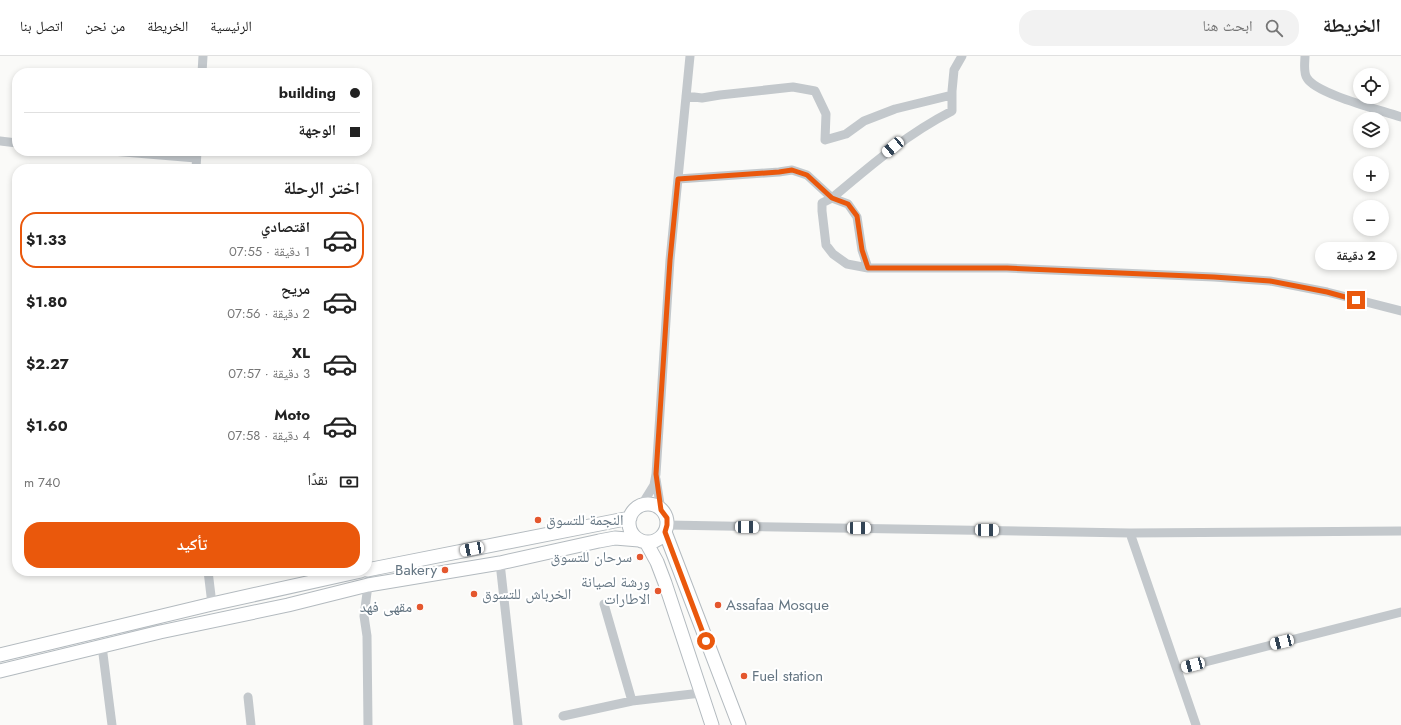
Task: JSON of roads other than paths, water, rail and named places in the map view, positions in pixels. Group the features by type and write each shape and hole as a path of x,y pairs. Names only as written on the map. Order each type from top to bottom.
{"main road":[{"path":"712,725 657,562 642,541 633,534 630,526 630,518 641,506 652,505 661,510 667,518 666,529 739,725"},
{"path":"372,569 630,518"},
{"path":"0,671 160,632 368,585 500,563 615,538 642,541 658,539 666,529"},
{"path":"0,654 334,576"},
{"path":"159,617 160,632"}],"street":[{"path":"203,68 204,56"},
{"path":"641,506 654,485 656,474 670,260 690,56"},
{"path":"962,56 954,70 952,111 893,147 832,198 822,203 826,245 833,254 848,264 868,268 1007,268 1221,277 1270,281 1327,292 1401,311"},
{"path":"1305,56 1305,76 1311,83 1320,89 1353,102 1401,117"},
{"path":"686,96 702,98 793,87 816,91 826,114 825,140 846,134 864,121 894,109 952,95"},
{"path":"0,141 12,142"},
{"path":"678,179 792,170 807,175 832,198 848,204 857,216 862,250 868,268"},
{"path":"656,474 661,510"},
{"path":"666,529 1130,533 1401,531"},
{"path":"1130,533 1196,725"},
{"path":"500,563 518,725"},
{"path":"209,576 212,604"},
{"path":"368,585 364,616 367,643 368,725"},
{"path":"604,604 632,701"},
{"path":"1178,669 1401,612"},
{"path":"102,646 112,725"},
{"path":"563,716 632,701 701,693"},
{"path":"248,697 251,725"}],"place":[{"name":"النجمة للتسوق","path":"538,520"},
{"name":"سرحان للتسوق","path":"640,557"},
{"name":"Bakery","path":"445,570"},
{"name":"ورشة لصيانة الاطارات","path":"658,591"},
{"name":"الخرباش للتسوق","path":"474,594"},
{"name":"Assafaa Mosque","path":"718,605"},
{"name":"مقهى فهد","path":"420,607"},
{"name":"Fuel station","path":"744,676"}]}
